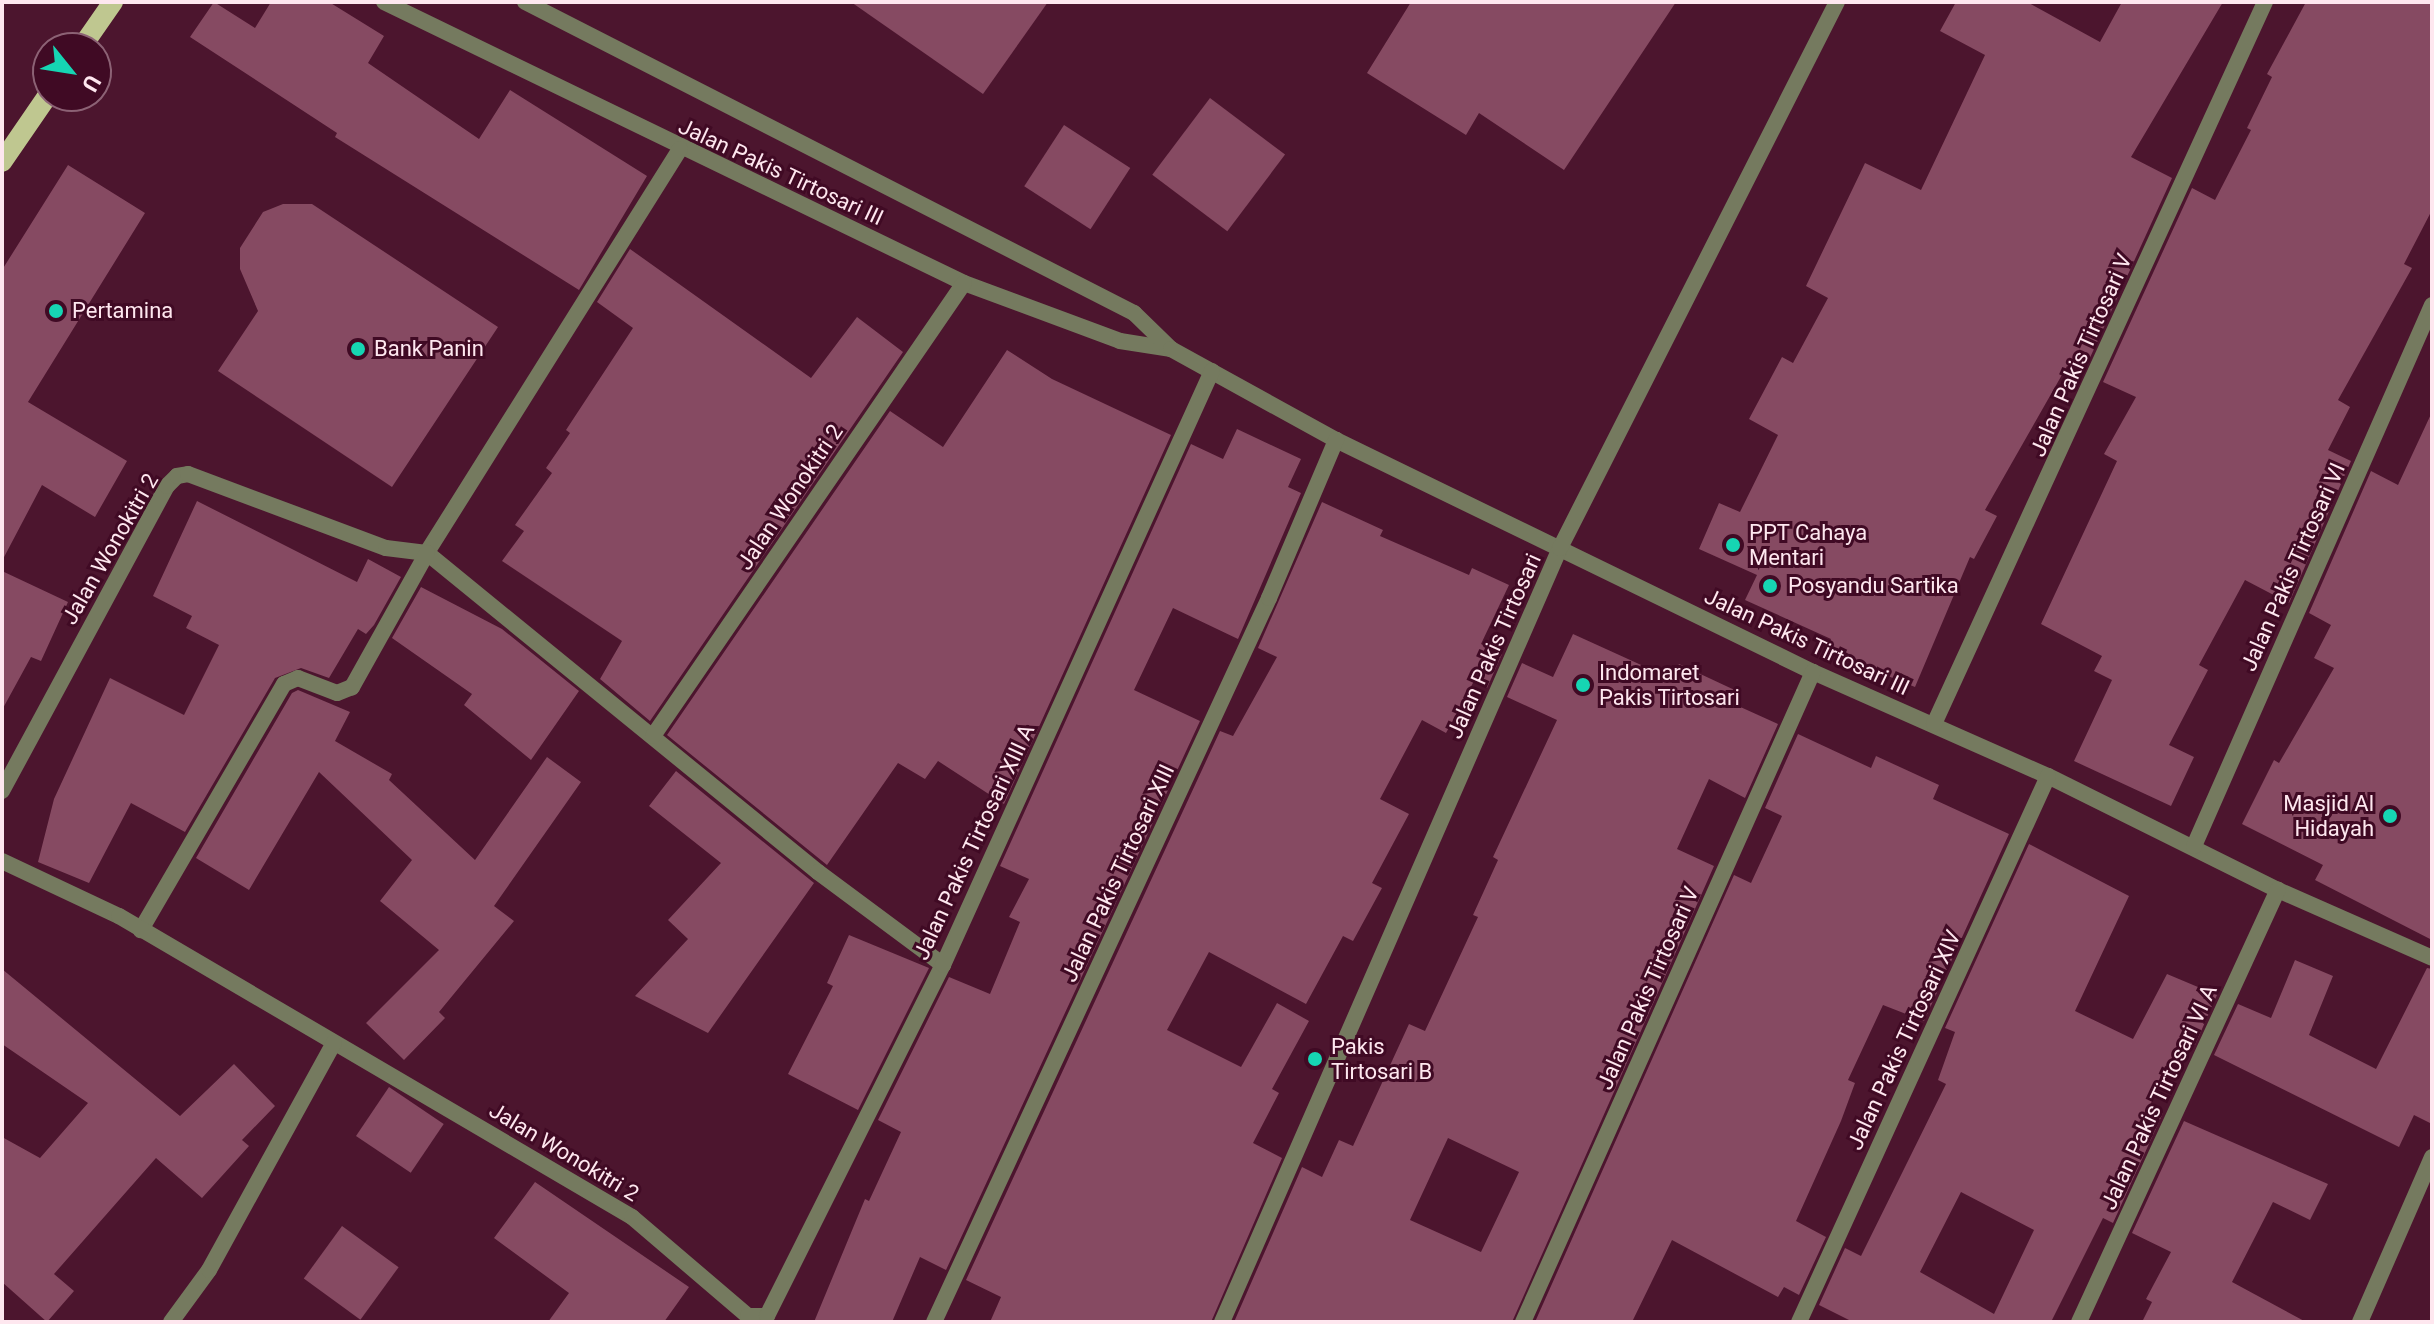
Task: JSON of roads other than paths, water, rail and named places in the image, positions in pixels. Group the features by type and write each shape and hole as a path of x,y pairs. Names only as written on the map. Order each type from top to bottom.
{"main road":[{"path":"92,32 113,2"},
{"path":"2,162 36,112"}],"street":[{"name":"Jalan Pakis Tirtosari III","path":"384,2 680,149 964,283 1120,341 1171,349"},
{"name":"Jalan Pakis Tirtosari III","path":"525,2 1134,313 1171,349 1336,440 1813,672 2048,776 2278,890 2432,958"},
{"name":"Jalan Pakis Tirtosari","path":"1222,1322 1560,548 1837,2"},
{"name":"Jalan Pakis Tirtosari V","path":"1934,724 2265,2"},
{"path":"141,930 284,684 298,678 337,693 352,687 427,553 680,149"},
{"name":"Jalan Wonokitri 2","path":"653,736 964,283"},
{"name":"Jalan Pakis Tirtosari VI","path":"2194,846 2432,305"},
{"name":"Jalan Pakis Tirtosari XIII A","path":"757,1319 767,1316 943,965 1212,371"},
{"name":"Jalan Pakis Tirtosari XIII","path":"934,1322 1263,612 1336,440"},
{"name":"Jalan Wonokitri 2","path":"2,791 167,486 177,476 188,474 386,548 427,553"},
{"path":"427,553 818,872 943,965"},
{"name":"Jalan Pakis Tirtosari V","path":"1523,1322 1813,672"},
{"name":"Jalan Pakis Tirtosari XIV","path":"1799,1322 2048,776"},
{"name":"Jalan Wonokitri 2","path":"2,861 141,930 632,1217 757,1319"},
{"name":"Jalan Pakis Tirtosari VI A","path":"2079,1322 2278,890"},
{"path":"171,1322 209,1270 334,1043"},
{"path":"2360,1322 2432,1157"}],"place":[{"name":"Pertamina","path":"56,311"},
{"name":"Bank Panin","path":"358,349"},
{"name":"PPT Cahaya Mentari","path":"1733,545"},
{"name":"Posyandu Sartika","path":"1770,586"},
{"name":"Indomaret Pakis Tirtosari","path":"1583,685"},
{"name":"Masjid Al Hidayah","path":"2390,816"},
{"name":"Pakis Tirtosari B","path":"1315,1059"}]}
